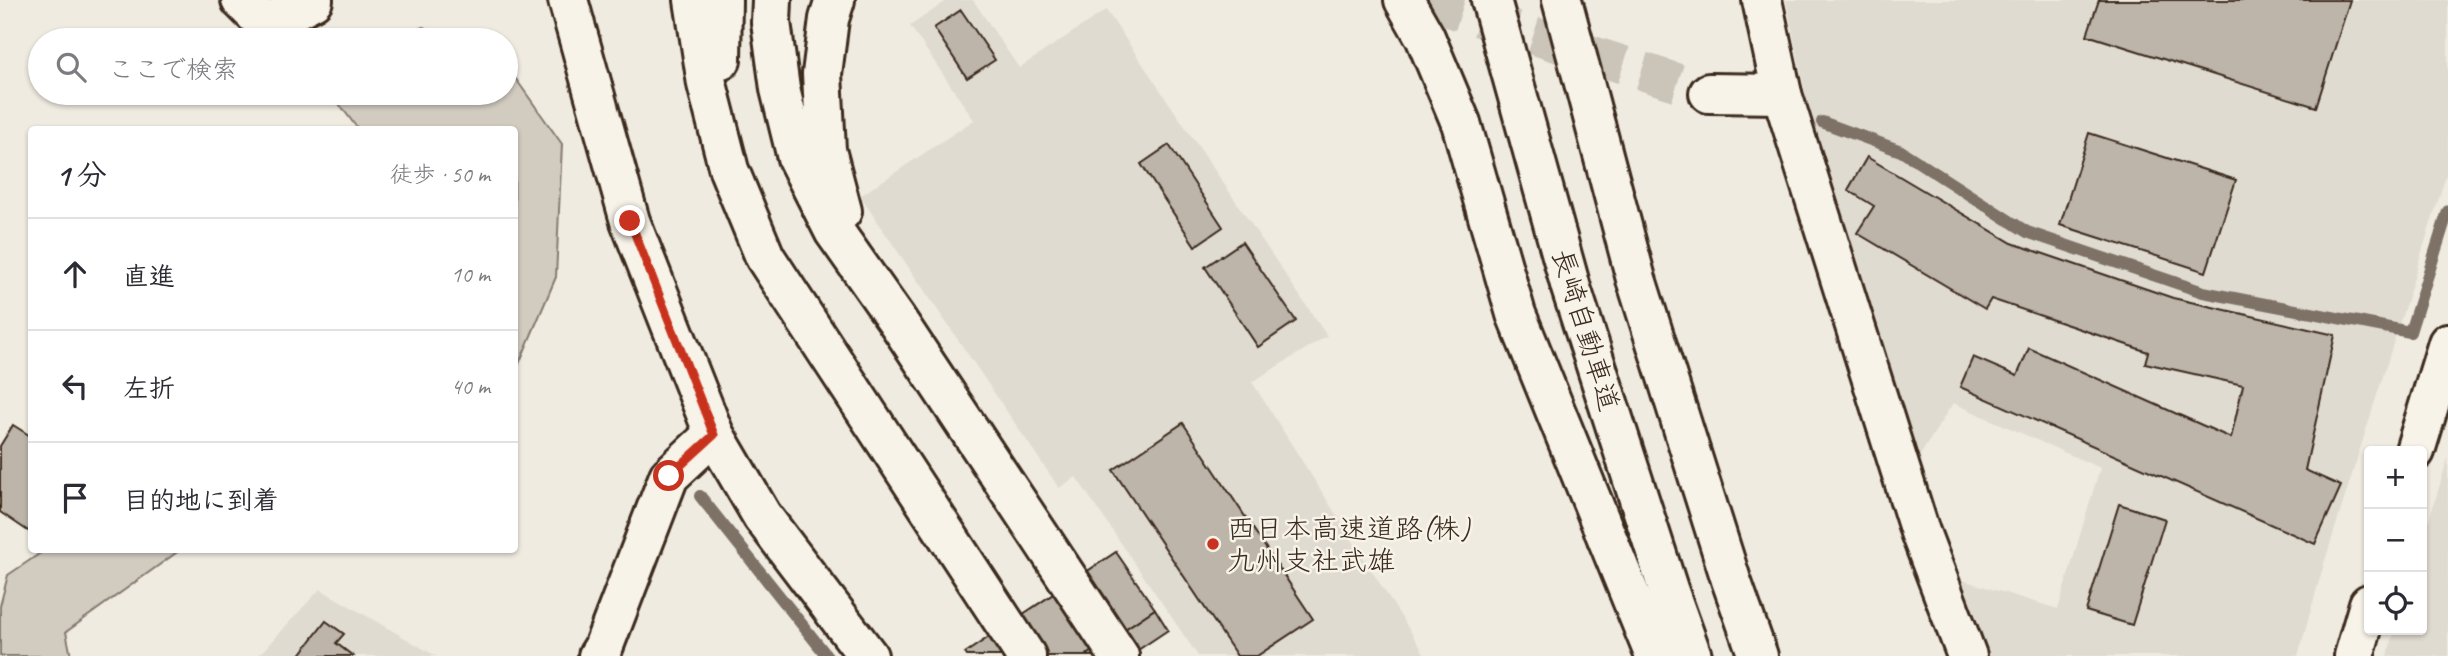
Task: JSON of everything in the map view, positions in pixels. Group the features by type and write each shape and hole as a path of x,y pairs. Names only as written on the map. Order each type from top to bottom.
{"main road":[{"path":"241,0 265,25 313,0"},
{"path":"568,0 630,221 714,435 762,516 868,656"},
{"path":"694,0 707,84 729,170 765,257 1026,656"},
{"path":"722,0 721,80 729,170"},
{"path":"772,0 771,22 780,89 797,158 834,231 897,319 1119,656"},
{"path":"835,0 829,19 822,74 826,150 846,225 897,319"},
{"path":"1404,0 1424,37 1461,123 1516,314 1656,656"},
{"name":"長崎自動車道","path":"1492,0 1571,288 1692,656"},
{"path":"1562,0 1636,279 1731,580 1758,656"},
{"path":"1762,0 1782,94 1920,532 1967,656"},
{"path":"1709,93 1782,94"},
{"path":"2417,446 2448,343"},
{"path":"598,656 669,476 714,435"},
{"path":"2354,656 2364,621"}],"shaded area":[{"path":"948,0 973,0 1019,68 1106,10 1327,336 1252,382 1426,656 1198,656 1076,477 1059,488 860,196 974,120 910,26"},
{"path":"1786,0 2448,0 2448,169 2323,567 2298,656 1988,656 1959,579 2058,609 2100,468 1953,403 1919,457 1812,127"},
{"path":"518,82 562,144 556,277 518,366 518,126 356,126 340,105 518,105"},
{"path":"2448,458 2448,656 2387,656 2393,635 2427,635 2427,527"},
{"path":"41,553 176,553 66,632 71,656 0,656 0,606 8,575"},
{"path":"320,589 436,656 258,656"}],"building":[{"path":"2099,0 2350,0 2316,107 2087,35"},
{"path":"961,10 995,60 967,78 934,28"},
{"path":"2089,133 2236,180 2206,272 2060,225"},
{"path":"1169,145 1223,227 1195,246 1141,164"},
{"path":"1867,157 2012,243 2173,298 2335,335 2305,470 2341,486 2315,544 1960,387 1973,357 2017,376 2029,348 2231,438 2243,385 2145,363 2148,352 1991,299 1985,309 1857,233 1874,206 1848,190"},
{"path":"1242,242 1296,321 1258,347 1205,267"},
{"name":"西日本高速道路(株) 九州支社武雄","path":"1183,423 1313,619 1257,656 1237,656 1113,470"},
{"path":"13,425 28,434 28,531 0,512 0,446"},
{"path":"2119,504 2165,519 2132,625 2086,611"},
{"path":"1116,552 1155,609 1085,656 967,656 965,653"},
{"path":"1155,609 1168,630 1129,656 1085,656"},
{"path":"326,621 344,634 336,643 353,656 299,656"}],"waterway":[{"path":"1822,122 1901,151 2027,232 2203,292 2410,332 2448,211"},
{"path":"700,496 827,656"}],"tunnel":[{"path":"1425,0 1709,93"}],"place":[{"name":"西日本高速道路(株) 九州支社武雄","path":"1213,544"}],"route":[{"path":"630,221 714,435 669,476"}]}
